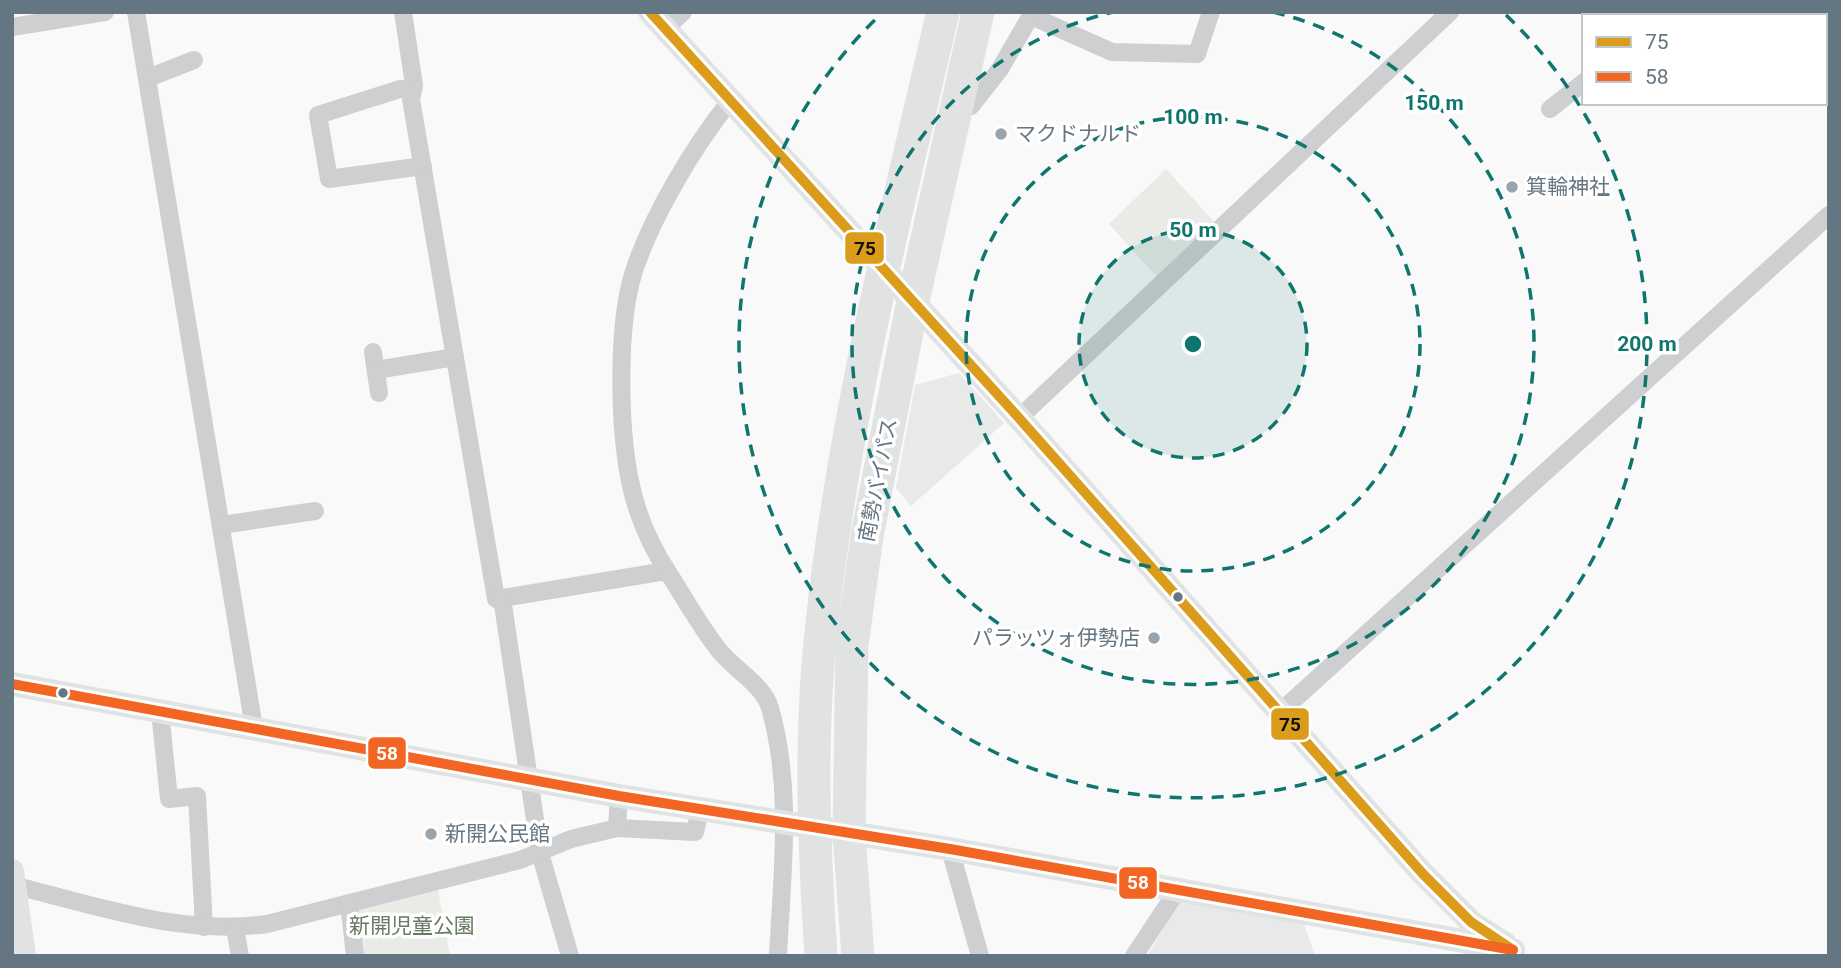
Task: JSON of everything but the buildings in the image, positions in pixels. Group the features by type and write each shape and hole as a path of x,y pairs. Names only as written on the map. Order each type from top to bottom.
{"highway":[{"name":"南勢バイパス","path":"821,956 798,826 821,626 843,484 883,268 943,12"},
{"name":"南勢バイパス","path":"858,956 849,834 852,645 867,536 913,301 978,12"}],"street":[{"path":"12,27 36,18 105,12"},
{"path":"136,12 254,728"},
{"path":"403,12 413,89 411,99 496,599 667,571"},
{"path":"683,12 657,20 913,301 1278,714 1451,903 1471,922 1518,953"},
{"path":"971,106 1000,69 1032,14 1112,52 1197,54 1211,12"},
{"path":"1018,418 1450,12"},
{"path":"148,78 194,60"},
{"path":"1550,109 1582,84"},
{"path":"413,89 400,89 318,115 329,179 423,166"},
{"path":"730,101 691,155 634,271 625,315 622,348 629,475 644,525 667,571 718,649 761,691 770,706 785,796 798,826 778,956"},
{"path":"1278,714 1829,215"},
{"path":"379,393 374,361 455,357"},
{"path":"222,525 315,512"},
{"path":"502,598 540,853 570,956"},
{"path":"12,684 530,777 620,796 950,849 1518,953"},
{"path":"160,711 169,799 197,796 204,927"},
{"path":"617,828 620,796"},
{"path":"24,956 13,881 158,920 235,929 349,904 540,853 571,839 617,828 695,832 700,810"},
{"path":"950,849 980,956"},
{"path":"1134,956 1177,891"},
{"path":"349,904 355,956"},
{"path":"235,929 240,956"}],"shaded area":[{"path":"959,373 1004,423 911,506 896,488 915,385"},
{"path":"1181,899 1304,924 1315,956 1147,956"}],"green space":[{"path":"1166,169 1217,225 1157,277 1109,224"},
{"name":"新開児童公園","path":"438,890 450,956 361,956 356,909"}],"transit line":[{"name":"75","path":"650,12 1019,418 1423,874 1471,922 1513,950"},
{"name":"58","path":"12,684 619,796 950,849 1513,950"}],"place":[{"name":"マクドナルド","path":"1001,134"},
{"name":"箕輪神社","path":"1512,187"},
{"name":"パラッツォ伊勢店","path":"1154,638"},
{"name":"新開公民館","path":"431,834"}]}
